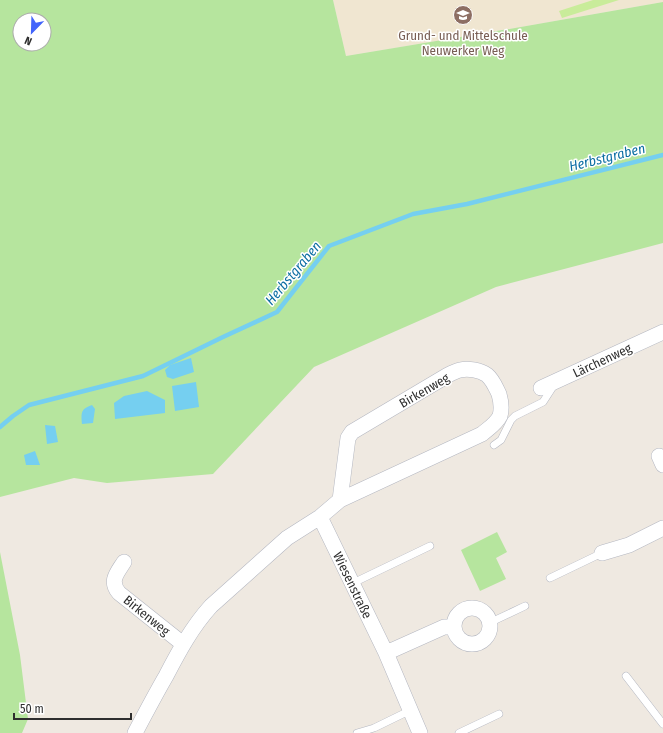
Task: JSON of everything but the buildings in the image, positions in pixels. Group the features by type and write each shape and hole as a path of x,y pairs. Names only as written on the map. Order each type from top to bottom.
{"street":[{"name":"Lärchenweg","path":"541,388 663,332"},
{"name":"Birkenweg","path":"135,733 183,644 202,616 211,606 287,538 320,516 340,500 482,434 494,424 501,410 500,397 495,384 487,375 480,372 460,370 448,375 352,432 348,438 340,500"},
{"name":"Wiesenstraße","path":"320,516 386,653 420,733"},
{"path":"602,553 629,545 663,528"},
{"name":"Birkenweg","path":"124,562 115,577 114,584 119,593 183,644"},
{"path":"467,608 481,611 488,618 489,623 486,636 474,644 464,642 460,639 455,632 454,627 454,622 459,614 467,608"},
{"path":"386,653 444,627 454,627"}],"lane":[{"path":"494,445 501,440 511,420 515,416 543,402 556,381"},
{"path":"353,583 430,546"},
{"path":"550,578 602,553"},
{"path":"489,623 526,606"},
{"path":"626,676 663,724"},
{"path":"357,733 374,728 411,710"},
{"path":"459,733 499,714"}],"shaded area":[{"name":"Grund- und Mittelschule Neuwerker Weg","path":"333,0 663,0 663,2 346,56"}],"green space":[{"path":"0,0 333,0 346,56 663,2 663,243 496,287 314,367 213,474 107,483 74,478 0,497"},
{"path":"593,0 619,0 562,18 559,11"},
{"path":"497,532 507,552 496,558 506,579 480,591 461,550"},
{"path":"0,552 20,655 28,719 22,733 0,733"}],"water":[{"path":"191,358 194,372 173,379 167,377 165,370 170,365"},
{"path":"196,382 199,407 175,411 172,386"},
{"path":"147,391 165,400 165,413 115,419 114,403 124,396"},
{"path":"92,405 95,409 93,423 82,424 82,412"},
{"path":"45,425 55,426 58,442 47,444"},
{"path":"35,451 40,465 26,465 24,455"}],"waterway":[{"name":"Herbstgraben","path":"0,427 29,405 143,376 277,312 329,246 413,214 467,204 663,155"}],"place":[{"name":"Grund- und Mittelschule Neuwerker Weg","path":"463,15"}]}
